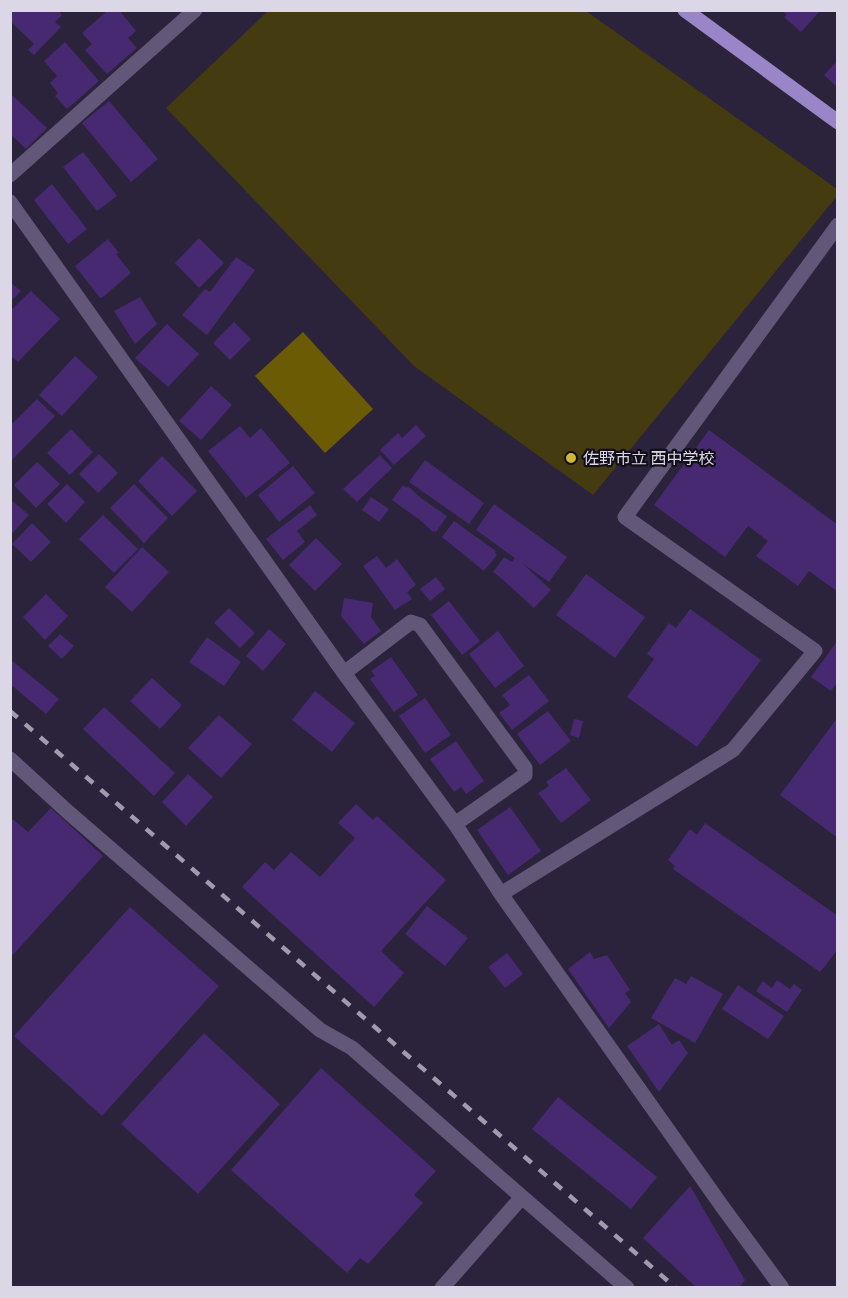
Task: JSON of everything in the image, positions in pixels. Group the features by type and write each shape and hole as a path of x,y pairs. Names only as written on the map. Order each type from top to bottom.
{"main road":[{"path":"685,10 837,122"}],"street":[{"path":"10,175 195,10"},
{"path":"10,202 344,673 454,824 717,1200 782,1287"},
{"path":"501,894 733,750 815,651 624,517 837,225"},
{"path":"344,673 411,622 420,625 504,739 525,768 525,775 454,824"},
{"path":"10,759 320,1030 352,1048 627,1287"},
{"path":"442,1287 522,1197"}],"shaded area":[{"path":"268,11 586,11 837,189 837,196 593,495 414,366 166,108"},
{"path":"303,332 373,409 325,453 255,376"}],"building":[{"path":"10,10 58,10 62,15 55,22 61,27 34,55 28,50 34,44 10,21"},
{"path":"108,10 119,10 136,31 128,38 137,48 107,74 85,50 92,44 82,33"},
{"path":"782,10 821,10 801,32 784,17 787,15"},
{"path":"65,42 99,81 67,109 55,96 58,93 50,83 57,76 44,61"},
{"path":"838,60 838,88 824,75"},
{"path":"13,96 47,128 26,149 10,134 10,98"},
{"path":"109,101 158,159 131,182 82,123"},
{"path":"83,152 117,196 97,211 63,167"},
{"path":"52,184 87,229 68,244 34,200"},
{"path":"199,238 224,263 199,288 175,263"},
{"path":"108,239 131,273 100,298 75,266"},
{"path":"236,257 255,270 207,335 182,315 205,289 210,292"},
{"path":"10,282 21,291 10,302"},
{"path":"31,291 60,319 18,362 10,355 10,311"},
{"path":"140,297 157,324 135,344 114,311"},
{"path":"234,322 251,339 230,360 213,343"},
{"path":"167,324 199,354 168,387 135,358"},
{"path":"75,356 98,377 62,416 39,395"},
{"path":"211,386 232,405 201,440 179,421"},
{"path":"37,399 55,416 10,462 10,426"},
{"path":"416,425 426,436 394,465 380,450 398,433 402,438"},
{"path":"240,426 250,438 261,428 290,463 246,498 208,451"},
{"path":"71,429 93,452 70,475 47,453"},
{"path":"709,430 838,525 838,592 809,571 798,586 756,556 768,541 748,526 725,557 654,505"},
{"path":"99,454 118,473 98,493 79,474"},
{"path":"380,455 392,468 357,502 343,489"},
{"path":"162,456 197,491 172,516 138,481"},
{"path":"425,460 484,503 469,524 409,482"},
{"path":"37,462 60,484 36,508 14,485"},
{"path":"293,466 315,493 279,522 258,495"},
{"path":"67,484 85,502 66,523 47,504"},
{"path":"134,484 168,518 144,543 110,508"},
{"path":"403,485 406,488 408,486 447,516 436,532 392,500"},
{"path":"371,497 389,509 379,522 362,510"},
{"path":"10,499 29,515 10,536"},
{"path":"494,504 567,557 549,582 522,563 551,590 534,608 493,572 504,557 512,562 515,558 476,530"},
{"path":"310,505 317,515 297,531 305,542 283,560 266,539"},
{"path":"103,515 138,549 114,573 79,539"},
{"path":"454,521 496,551 497,555 484,571 442,537"},
{"path":"32,523 51,542 31,562 12,544"},
{"path":"316,538 342,564 315,591 289,565"},
{"path":"142,547 169,572 132,612 105,587"},
{"path":"377,556 386,568 397,559 416,585 407,592 412,599 395,610 363,566"},
{"path":"586,574 645,617 615,658 556,615"},
{"path":"436,577 445,589 430,601 420,589"},
{"path":"46,594 68,616 45,640 23,617"},
{"path":"344,598 373,603 371,617 381,631 364,644 341,616"},
{"path":"449,601 480,641 462,655 431,615"},
{"path":"229,608 255,633 240,648 214,623"},
{"path":"690,609 761,660 697,747 627,697 654,659 647,654 669,623 676,628"},
{"path":"269,629 286,644 263,671 246,656"},
{"path":"498,631 524,666 495,688 469,654"},
{"path":"60,634 74,646 62,659 48,646"},
{"path":"207,637 241,662 224,686 189,662"},
{"path":"838,640 838,681 831,691 811,677"},
{"path":"391,657 418,695 394,712 370,679 375,676 371,671"},
{"path":"10,659 59,699 46,714 10,684"},
{"path":"529,675 549,701 512,730 499,713 510,705 502,695"},
{"path":"152,678 182,705 160,729 130,701"},
{"path":"315,691 355,723 332,752 292,720"},
{"path":"425,698 451,735 425,753 399,716"},
{"path":"104,707 175,773 154,796 83,729"},
{"path":"548,711 571,741 540,765 517,734"},
{"path":"219,715 252,744 221,778 188,748"},
{"path":"838,717 838,838 780,795"},
{"path":"574,719 583,721 579,738 570,735"},
{"path":"456,741 484,781 466,794 461,787 454,792 430,759"},
{"path":"566,768 591,800 561,823 538,793 549,786 546,782"},
{"path":"188,774 213,797 186,826 162,802"},
{"path":"356,804 373,820 377,816 446,880 381,951 404,973 374,1007 242,887 265,862 274,870 291,852 320,877 355,838 338,823"},
{"path":"510,807 541,851 508,875 477,830"},
{"path":"51,808 103,856 10,958 10,817 28,832"},
{"path":"705,823 838,916 838,949 820,972 673,869 675,866 668,860 690,829 697,835"},
{"path":"427,906 468,938 445,966 405,934"},
{"path":"130,907 219,986 102,1116 14,1036"},
{"path":"590,952 594,959 607,955 630,990 625,993 631,1002 609,1028 568,969"},
{"path":"507,953 523,974 505,988 488,967"},
{"path":"691,976 723,994 695,1043 651,1018 675,978 686,984"},
{"path":"777,980 790,989 794,984 802,990 787,1012 756,991 763,981 772,988"},
{"path":"738,985 784,1016 768,1039 722,1009"},
{"path":"659,1024 672,1045 679,1040 688,1053 659,1092 627,1046"},
{"path":"204,1033 280,1104 198,1194 121,1124"},
{"path":"321,1068 436,1171 414,1195 423,1203 368,1264 360,1258 347,1273 231,1170"},
{"path":"558,1097 657,1177 631,1209 532,1129"},
{"path":"690,1186 745,1280 739,1288 697,1288 643,1238"}],"railway":[{"path":"10,711 676,1288"}],"place":[{"name":"佐野市立 西中学校","path":"571,458"}]}
